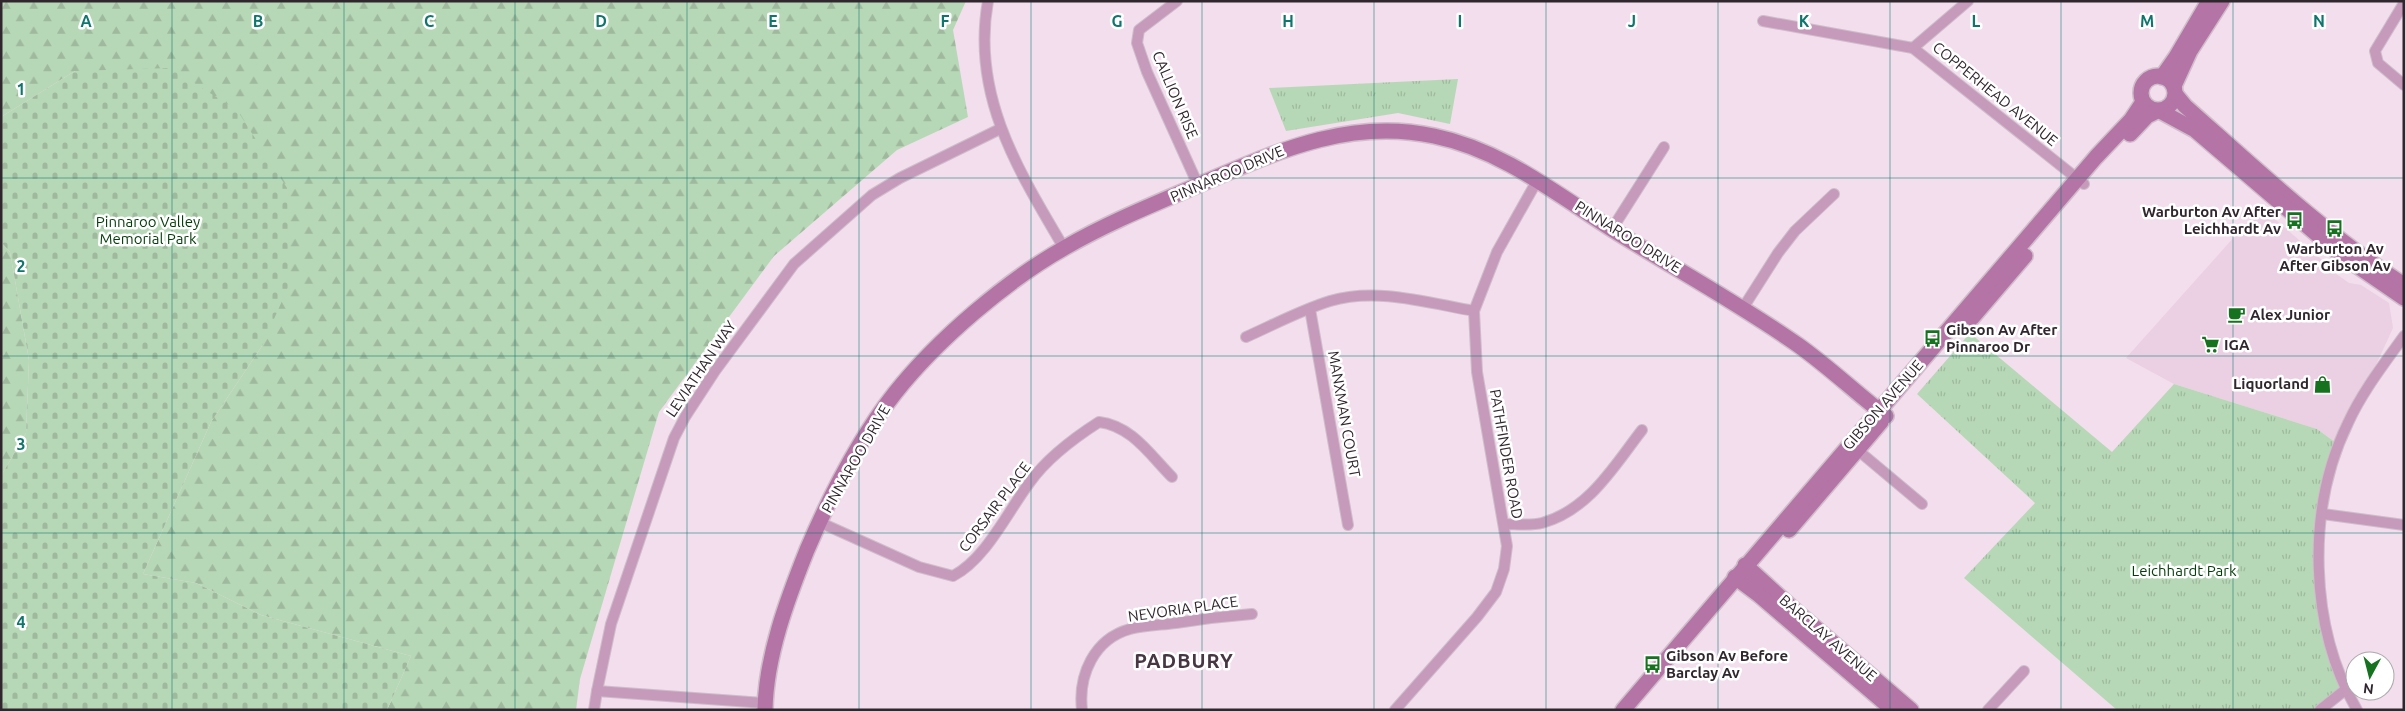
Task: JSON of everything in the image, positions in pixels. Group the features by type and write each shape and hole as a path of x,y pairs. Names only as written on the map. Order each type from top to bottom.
{"street":[{"path":"988,1 983,28 984,55 992,106 1000,130 1039,206 1064,248"},
{"name":"CALLION RISE","path":"1177,1 1140,30 1138,42 1147,72 1198,185"},
{"path":"1913,48 1968,1"},
{"path":"2158,110 2169,107 2171,86 2209,1"},
{"path":"2171,86 2190,51 2222,1"},
{"path":"2404,3 2375,51 2378,63 2404,85"},
{"name":"COPPERHEAD AVENUE","path":"1763,21 1913,48 2081,182"},
{"path":"2404,285 2355,252 2234,150 2185,106 2171,86 2156,76 2146,81 2141,91 2144,102 2195,130 2340,254 2404,298"},
{"name":"GIBSON AVENUE","path":"1636,710 1749,568 2081,182 2144,102"},
{"name":"GIBSON AVENUE","path":"2081,182 2147,116 2158,110"},
{"name":"LEVIATHAN WAY","path":"594,710 611,624 674,438 685,417 715,371 777,284 794,264 872,195 900,178 1000,130"},
{"name":"PINNAROO DRIVE","path":"765,706 768,678 776,642 797,576 819,522 874,422 897,391 972,314 1012,281 1064,248 1198,185 1305,142 1379,130 1432,135 1475,147 1538,179 1612,229 1743,308 1801,347 1882,413"},
{"path":"1612,229 1664,147"},
{"name":"PATHFINDER ROAD","path":"1395,710 1477,618 1496,592 1504,569 1506,546 1504,524 1480,400 1474,341 1474,312 1497,252 1538,179"},
{"path":"1743,308 1795,230 1834,194"},
{"path":"1246,337 1310,309 1345,298 1378,295 1474,312"},
{"name":"MANXMAN COURT","path":"1310,309 1348,525"},
{"path":"2320,710 2345,690 2337,668 2321,600 2317,569 2326,482 2347,424 2364,393 2404,336"},
{"name":"CORSAIR PLACE","path":"819,522 919,567 953,576 966,570 980,554 1031,480 1050,459 1099,422 1114,424 1127,431 1172,477"},
{"path":"1504,524 1541,524 1566,512 1592,495 1642,430"},
{"path":"1853,447 1922,504"},
{"path":"2322,514 2404,525"},
{"name":"BARCLAY AVENUE","path":"1749,568 1790,606 1911,710"},
{"name":"GIBSON AVENUE","path":"1623,710 1739,580"},
{"name":"BARCLAY AVENUE","path":"1739,580 1893,710"},
{"name":"NEVORIA PLACE","path":"1082,710 1081,688 1087,668 1096,652 1110,638 1130,629 1252,614"},
{"path":"1988,710 2024,671"},
{"path":"597,691 765,706"}],"shaded area":[{"path":"2261,207 2321,259 2325,266 2349,283 2361,285 2389,303 2393,328 2339,445 2317,429 2174,384 2126,358"}],"green space":[{"path":"1,1 966,1 953,30 968,117 897,150 774,256 659,412 580,679 576,710 387,710 411,656 261,615 196,583 143,574 211,422 262,346 75,71 1,117"},
{"name":"Pinnaroo Valley Memorial Park","path":"170,68 237,110 287,188 290,283 262,346 211,422 143,574 196,583 261,615 411,656 387,710 1,710 1,476 26,433 29,360 10,252 1,242 1,117 75,71"},
{"path":"1458,79 1450,124 1398,113 1286,131 1269,88"},
{"path":"1,242 10,252 29,360 26,433 1,476"},
{"name":"Leichhardt Park","path":"1970,333 2112,452 2174,384 2317,429 2339,445 2320,541 2323,608 2345,690 2318,710 2117,710 1964,578 2035,503 1917,394"}],"place":[{"name":"Warburton Av After Leichhardt Av","path":"2295,221"},
{"name":"Warburton Av After Gibson Av","path":"2335,228"},
{"name":"Alex Junior","path":"2236,315"},
{"name":"Gibson Av After Pinnaroo Dr","path":"1932,339"},
{"name":"IGA","path":"2210,345"},
{"name":"Liquorland","path":"2323,384"},
{"name":"Gibson Av Before Barclay Av","path":"1652,665"}],"district":[{"name":"PADBURY","path":"1184,661"}]}
